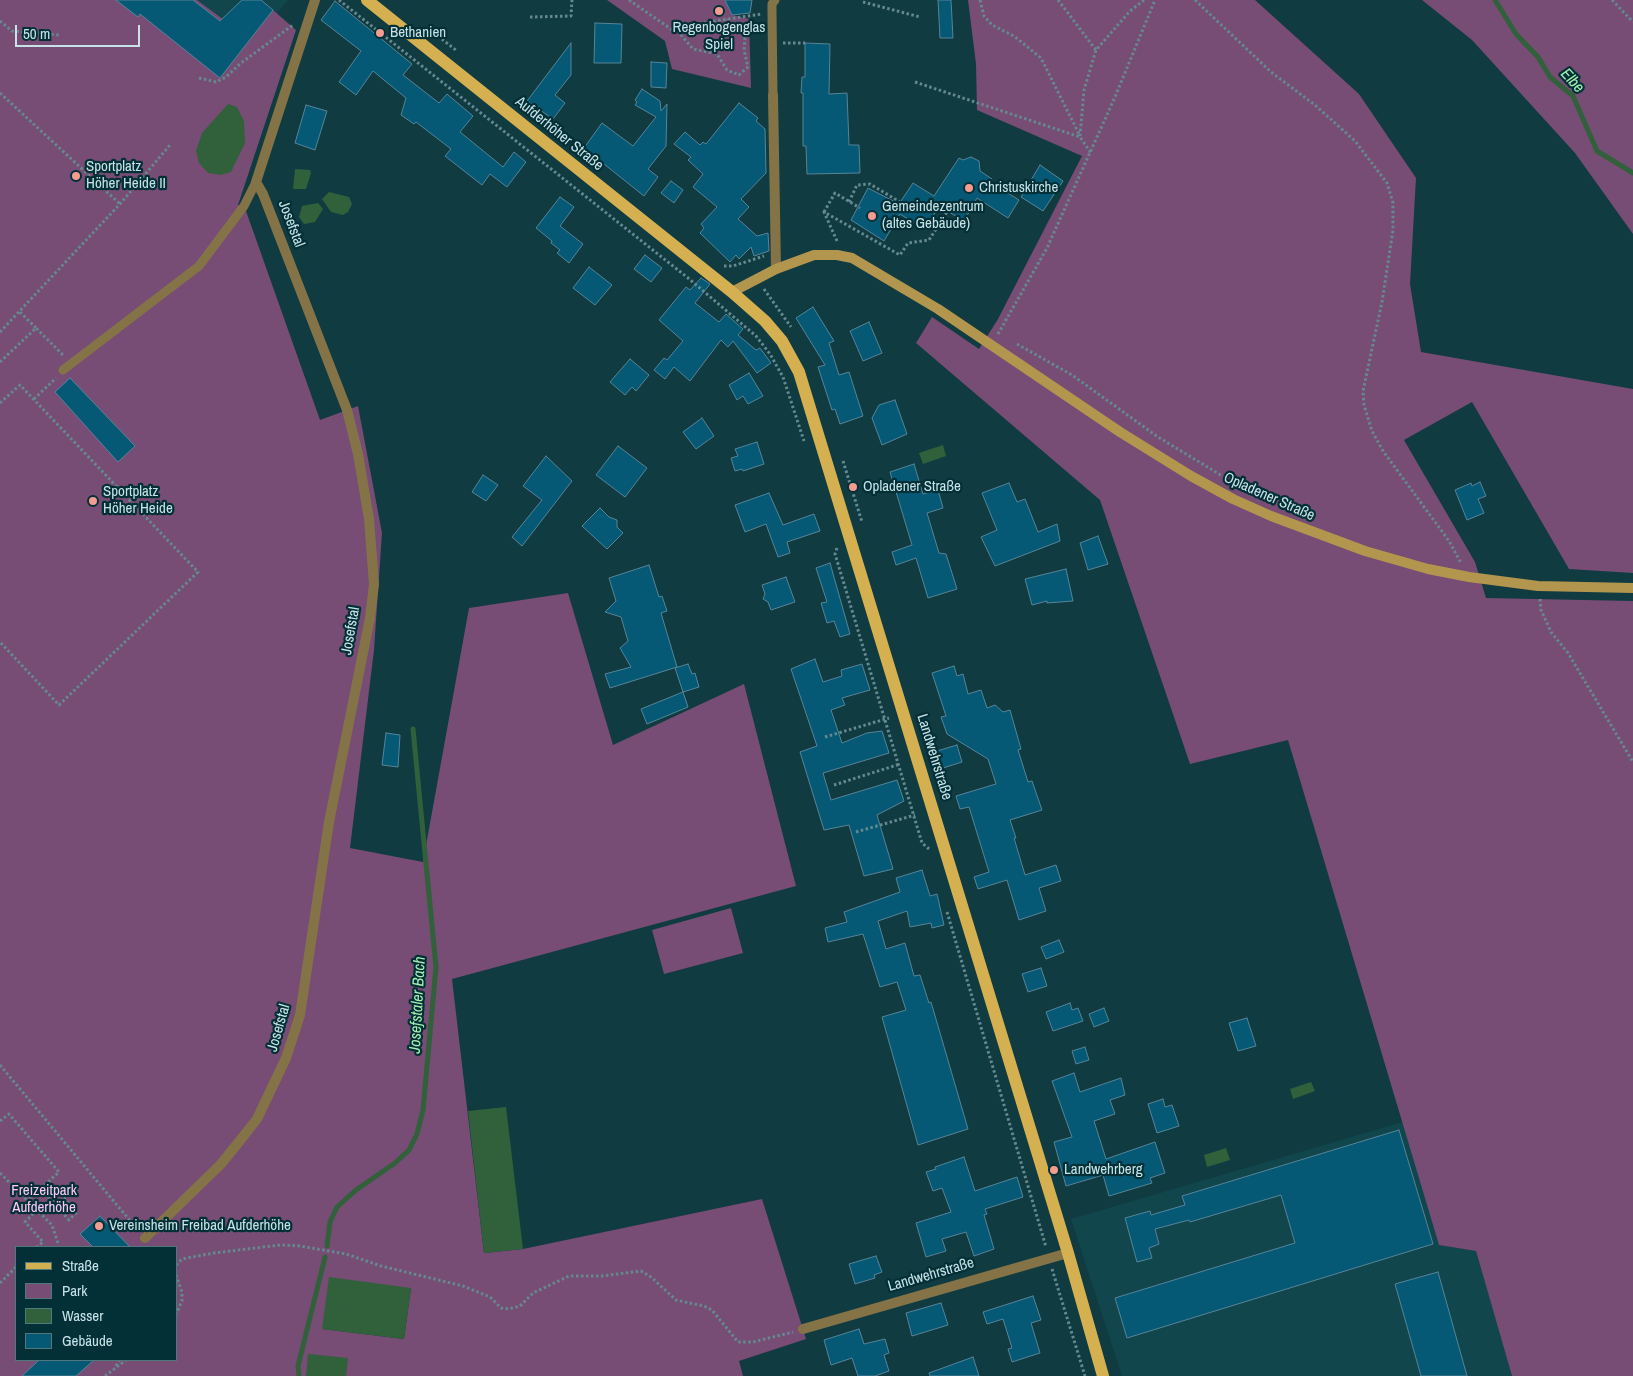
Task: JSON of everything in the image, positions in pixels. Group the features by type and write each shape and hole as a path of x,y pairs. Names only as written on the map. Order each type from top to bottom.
{"main road":[{"name":"Aufderhöher Straße","path":"367,0 732,292"},
{"name":"Opladener Straße","path":"732,292 776,269 814,255 837,255 852,258 938,309 1128,437 1233,499 1320,536 1419,566 1469,577 1538,586 1633,588"},
{"name":"Landwehrstraße","path":"732,292 765,321 782,341 799,372 1068,1253 1103,1376"}],"street":[{"path":"256,182 313,5"},
{"path":"773,95 776,269"},
{"name":"Josefstal","path":"145,1238 221,1164 238,1143 256,1119 286,1058 300,1014 329,822 370,618 374,584 369,519 358,454 347,410 264,194 256,182"},
{"name":"Landwehrstraße","path":"803,1329 1068,1253"}],"lane":[{"path":"773,95 772,4 775,0"},
{"path":"63,370 200,266 244,206 256,182"}],"path":[{"path":"339,0 688,278 756,336 770,354 783,377 799,430 806,446"},
{"path":"530,17 572,16 572,0"},
{"path":"629,0 671,29 679,30 687,25 772,13"},
{"path":"878,6 880,0"},
{"path":"980,0 984,16 992,25 1014,36 1041,58 1080,137 1091,152"},
{"path":"1058,0 1096,50"},
{"path":"1080,137 1084,90 1096,50 1130,11 1144,0"},
{"path":"1006,339 998,334 1047,248 1091,152 1155,0"},
{"path":"1195,0 1264,66 1315,105 1355,141 1378,170 1389,188 1393,203 1394,230 1364,391 1364,405 1378,442 1448,540 1464,569 1455,566"},
{"path":"1612,0 1633,22"},
{"path":"863,2 920,17"},
{"path":"199,78 216,82 226,77 313,5"},
{"path":"679,30 693,50 717,54 727,70 739,75 748,67 744,50 746,25 730,23 727,19"},
{"path":"0,21 12,31 60,35"},
{"path":"772,42 805,43"},
{"path":"915,82 1080,137"},
{"path":"0,93 120,204"},
{"path":"0,332 120,204 170,146"},
{"path":"849,202 857,185 870,184 900,202"},
{"path":"824,212 835,193 860,208"},
{"path":"824,212 900,255 908,243 929,240 950,207"},
{"path":"824,212 837,241"},
{"path":"20,312 71,364"},
{"path":"0,362 36,328"},
{"path":"1015,343 1072,376 1158,437 1228,480"},
{"path":"34,399 63,370"},
{"path":"0,403 20,385 198,572 59,705 0,642"},
{"path":"839,541 836,554 922,843 930,853"},
{"path":"1538,586 1541,610 1551,632 1568,653 1633,762"},
{"path":"824,737 904,713"},
{"path":"834,785 918,759"},
{"path":"856,832 933,810"},
{"path":"945,906 1085,1376"},
{"path":"0,1065 104,1192 145,1238"},
{"path":"0,1121 9,1114 59,1172 28,1200"},
{"path":"0,1173 52,1225 58,1243"},
{"path":"41,1189 69,1220 77,1212 49,1182"},
{"path":"37,1210 25,1222 43,1242 38,1246"},
{"path":"178,1262 182,1259 214,1253 280,1245 300,1246 346,1254 373,1264 463,1286 490,1297 501,1308 509,1309 520,1306 533,1293 569,1276 602,1276 628,1271 640,1271 652,1276 676,1300 704,1306 712,1310 738,1342 753,1342 803,1329"},
{"path":"0,1283 15,1268"},
{"path":"178,1281 182,1292 182,1301 178,1310"},
{"path":"114,1369 119,1361"},
{"path":"105,1376 125,1361"}],"shaded area":[{"path":"197,0 288,0 277,13 273,10 250,40"},
{"path":"1403,1122 1439,1245 1476,1251 1512,1376 1122,1376 1071,1219"}],"green space":[{"name":"Freizeitpark Aufderhöhe","path":"0,0 197,0 250,39 273,10 296,30 238,205 246,211 320,420 358,406 382,533 374,650 350,848 423,862 469,608 568,593 613,745 744,684 796,886 452,979 484,1253 523,1249 762,1199 806,1339 739,1361 743,1376 0,1376","holes":["411,1288 404,1339 323,1329"]},
{"path":"607,0 725,0 732,15 749,19 751,88 672,69 665,41"},
{"path":"968,0 1255,0 1359,94 1416,178 1410,284 1421,352 1633,389 1633,573 1569,569 1472,402 1404,440 1475,562 1486,598 1633,601 1633,1376 1512,1376 1476,1251 1439,1245 1288,740 1190,764 1100,500 916,343 932,317 979,349 998,319 1082,156 977,110 976,64"},
{"path":"1422,0 1633,0 1633,234 1575,153 1472,40"},
{"path":"731,908 743,953 664,974 652,930"}],"water":[{"path":"228,104 237,107 244,121 245,143 231,172 221,175 208,173 199,163 196,151 202,133"},
{"path":"295,169 310,170 311,173 306,189 293,189"},
{"path":"329,192 349,197 352,204 348,212 343,215 331,212 322,199"},
{"path":"318,203 323,209 315,222 304,224 299,217 302,206"},
{"path":"943,445 946,456 923,464 919,453"},
{"path":"1311,1082 1315,1091 1293,1099 1290,1089"},
{"path":"506,1107 523,1249 484,1253 468,1111"},
{"path":"1226,1148 1230,1160 1207,1167 1204,1155"},
{"path":"329,1277 411,1288 404,1339 322,1329"},
{"path":"308,1354 348,1358 346,1376 306,1376"}],"building":[{"path":"116,0 193,0 220,21 242,0 261,0 273,10 220,78 140,14 138,17"},
{"path":"725,0 752,0 750,13 732,15"},
{"path":"938,0 951,0 953,38 940,38"},
{"path":"335,1 412,64 403,75 439,103 447,94 473,116 460,132 503,167 514,152 526,162 507,187 490,174 482,185 445,156 451,149 416,122 414,124 401,115 406,98 373,71 356,95 339,82 361,51 321,20"},
{"path":"595,23 622,24 621,63 594,63"},
{"path":"571,43 571,75 555,95 565,103 553,119 527,101"},
{"path":"805,43 830,44 829,94 847,93 849,145 859,145 860,173 807,174 806,146 803,146 803,93 801,93 802,77 805,77"},
{"path":"651,62 667,63 666,88 651,87"},
{"path":"642,89 660,101 661,111 667,104 666,146 648,169 658,177 644,196 584,148 602,123 633,146 656,117 635,105 637,102 635,100"},
{"path":"739,103 758,118 756,121 765,129 766,173 741,199 749,207 738,219 757,236 768,233 769,251 754,256 751,247 739,259 736,255 730,262 700,233 704,228 701,224 717,207 693,187 703,174 688,160 691,157 674,144 685,132 700,145 703,142 706,144"},
{"path":"306,105 327,111 315,150 295,143"},
{"path":"971,157 979,161 980,171 992,179 990,182 1019,200 1008,218 977,198 964,221 939,206 925,230 900,214 884,241 851,220 868,188 899,204 913,183 934,196 959,158 963,160"},
{"path":"1040,165 1063,181 1043,211 1021,197"},
{"path":"671,181 683,190 674,203 661,193"},
{"path":"560,197 574,207 560,226 583,244 569,263 557,253 560,250 551,243 552,241 536,228"},
{"path":"645,255 662,268 651,282 634,269"},
{"path":"589,267 612,285 595,305 573,288"},
{"path":"701,278 710,284 695,303 719,322 726,314 743,329 738,335 756,350 760,348 771,363 757,373 733,341 728,347 721,340 690,381 674,367 665,379 654,370 664,358 667,360 683,341 659,320 686,287 690,290"},
{"path":"813,307 834,341 829,343 839,375 849,372 863,416 840,424 835,409 832,410 818,367 825,365 796,318"},
{"path":"869,322 882,353 863,361 850,331"},
{"path":"630,359 649,375 636,391 632,387 625,395 610,382"},
{"path":"749,373 763,396 748,404 743,396 737,400 729,385"},
{"path":"70,378 135,446 118,462 55,392"},
{"path":"895,400 907,434 882,445 872,418 879,405"},
{"path":"702,418 714,436 696,449 683,432"},
{"path":"757,442 764,464 743,471 742,469 735,471 731,458 738,456 735,449"},
{"path":"618,446 647,468 625,497 596,475"},
{"path":"546,456 572,481 522,546 512,537 542,500 523,486"},
{"path":"914,464 923,494 938,490 943,508 927,513 939,553 946,554 957,589 928,598 916,558 896,565 892,552 912,545 890,472"},
{"path":"483,475 498,485 486,501 472,492"},
{"path":"1480,482 1486,496 1478,499 1484,513 1467,520 1455,490 1471,483 1472,486"},
{"path":"1009,483 1017,502 1025,499 1038,532 1057,524 1060,541 995,566 981,537 997,530 982,493"},
{"path":"769,493 783,525 814,514 820,531 787,542 790,553 778,557 766,524 745,532 735,505"},
{"path":"600,508 609,517 617,520 617,527 623,533 607,549 582,526"},
{"path":"1098,536 1108,564 1088,570 1080,543"},
{"path":"830,563 850,634 840,637 834,621 827,623 821,603 827,602 816,568"},
{"path":"649,565 659,597 662,596 667,611 661,613 677,667 610,688 605,674 631,667 620,648 628,641 621,617 605,612 616,601 609,578"},
{"path":"1066,569 1073,601 1047,603 1047,601 1032,605 1025,579"},
{"path":"786,577 795,602 771,610 768,602 763,599 765,594 762,585"},
{"path":"815,659 823,682 842,676 841,670 862,664 870,690 842,698 845,705 831,710 842,743 867,733 882,731 889,753 823,773 831,800 897,780 904,801 877,815 893,869 864,876 849,825 824,830 800,752 817,746 791,669"},
{"path":"688,664 692,674 695,673 699,687 683,692 675,668"},
{"path":"954,666 957,676 963,674 968,694 981,690 987,708 995,705 1003,712 1010,710 1021,749 1018,750 1028,782 1032,781 1042,810 1010,820 1025,875 1056,865 1061,881 1039,888 1046,911 1019,920 1007,880 978,889 974,877 989,872 969,807 960,809 956,796 996,784 988,759 947,734 941,717 946,716 932,673"},
{"path":"683,692 688,707 647,724 641,709"},
{"path":"386,733 400,735 398,767 382,765"},
{"path":"957,745 962,762 943,768 937,751"},
{"path":"922,870 930,896 937,894 944,925 932,928 931,923 910,927 907,911 878,921 886,949 905,943 914,976 920,975 929,1003 931,1002 968,1129 918,1145 882,1017 906,1010 897,982 880,987 863,934 828,942 825,928 847,922 844,912 900,892 896,878"},
{"path":"1059,940 1064,952 1046,959 1041,947"},
{"path":"1041,968 1047,986 1028,992 1022,974"},
{"path":"1070,1003 1072,1010 1078,1008 1083,1021 1053,1031 1046,1012"},
{"path":"1104,1008 1109,1021 1094,1027 1089,1014"},
{"path":"1247,1018 1256,1046 1238,1051 1229,1023"},
{"path":"1085,1047 1089,1060 1076,1064 1072,1051"},
{"path":"1074,1073 1080,1092 1121,1078 1125,1095 1110,1100 1115,1114 1094,1121 1106,1159 1155,1142 1165,1173 1150,1178 1152,1183 1109,1196 1103,1175 1066,1186 1054,1142 1072,1137 1052,1081"},
{"path":"1163,1099 1165,1107 1172,1105 1179,1126 1157,1133 1148,1104"},
{"path":"1399,1130 1433,1244 1127,1338 1115,1298 1295,1243 1281,1195 1190,1222 1189,1220 1155,1229 1159,1244 1149,1248 1152,1258 1137,1262 1125,1218 1150,1211 1151,1215 1185,1205 1182,1196"},
{"path":"964,1157 975,1191 1017,1177 1023,1197 985,1209 987,1214 984,1215 994,1249 974,1256 966,1232 942,1239 946,1251 926,1257 916,1223 951,1212 942,1188 933,1191 926,1172"},
{"name":"Vereinsheim Freibad Aufderhöhe","path":"100,1216 129,1246 92,1246 80,1234"},
{"path":"876,1256 882,1272 874,1275 875,1278 855,1284 849,1264"},
{"path":"1438,1272 1467,1376 1421,1376 1395,1284"},
{"path":"1033,1296 1041,1320 1031,1323 1040,1353 1012,1362 1008,1349 1012,1348 1003,1319 987,1324 983,1312"},
{"path":"941,1303 948,1325 912,1336 906,1313"},
{"path":"859,1329 864,1344 885,1339 889,1353 884,1355 889,1371 875,1376 858,1376 852,1358 831,1365 824,1340"},
{"path":"973,1357 979,1376 930,1376 929,1373"},
{"path":"38,1361 93,1361 76,1376 22,1376"}],"waterway":[{"name":"Elbe","path":"1495,0 1516,34 1538,57 1550,77 1573,96 1597,151 1633,173"},
{"name":"Josefstaler Bach","path":"327,1246 330,1222 337,1207 356,1190 395,1163 409,1150 417,1134 423,1110 436,967 413,729"},
{"name":"Josefstaler Bach","path":"299,1376 298,1366 325,1257"}],"place":[{"name":"Regenbogenglas Spiel","path":"719,11"},
{"name":"Bethanien","path":"380,33"},
{"name":"Sportplatz Höher Heide II","path":"76,176"},
{"name":"Christuskirche","path":"969,188"},
{"name":"Gemeindezentrum (altes Gebäude)","path":"872,216"},
{"name":"Opladener Straße","path":"853,487"},
{"name":"Sportplatz Höher Heide","path":"93,501"},
{"name":"Landwehrberg","path":"1054,1170"},
{"name":"Vereinsheim Freibad Aufderhöhe","path":"99,1226"}]}
